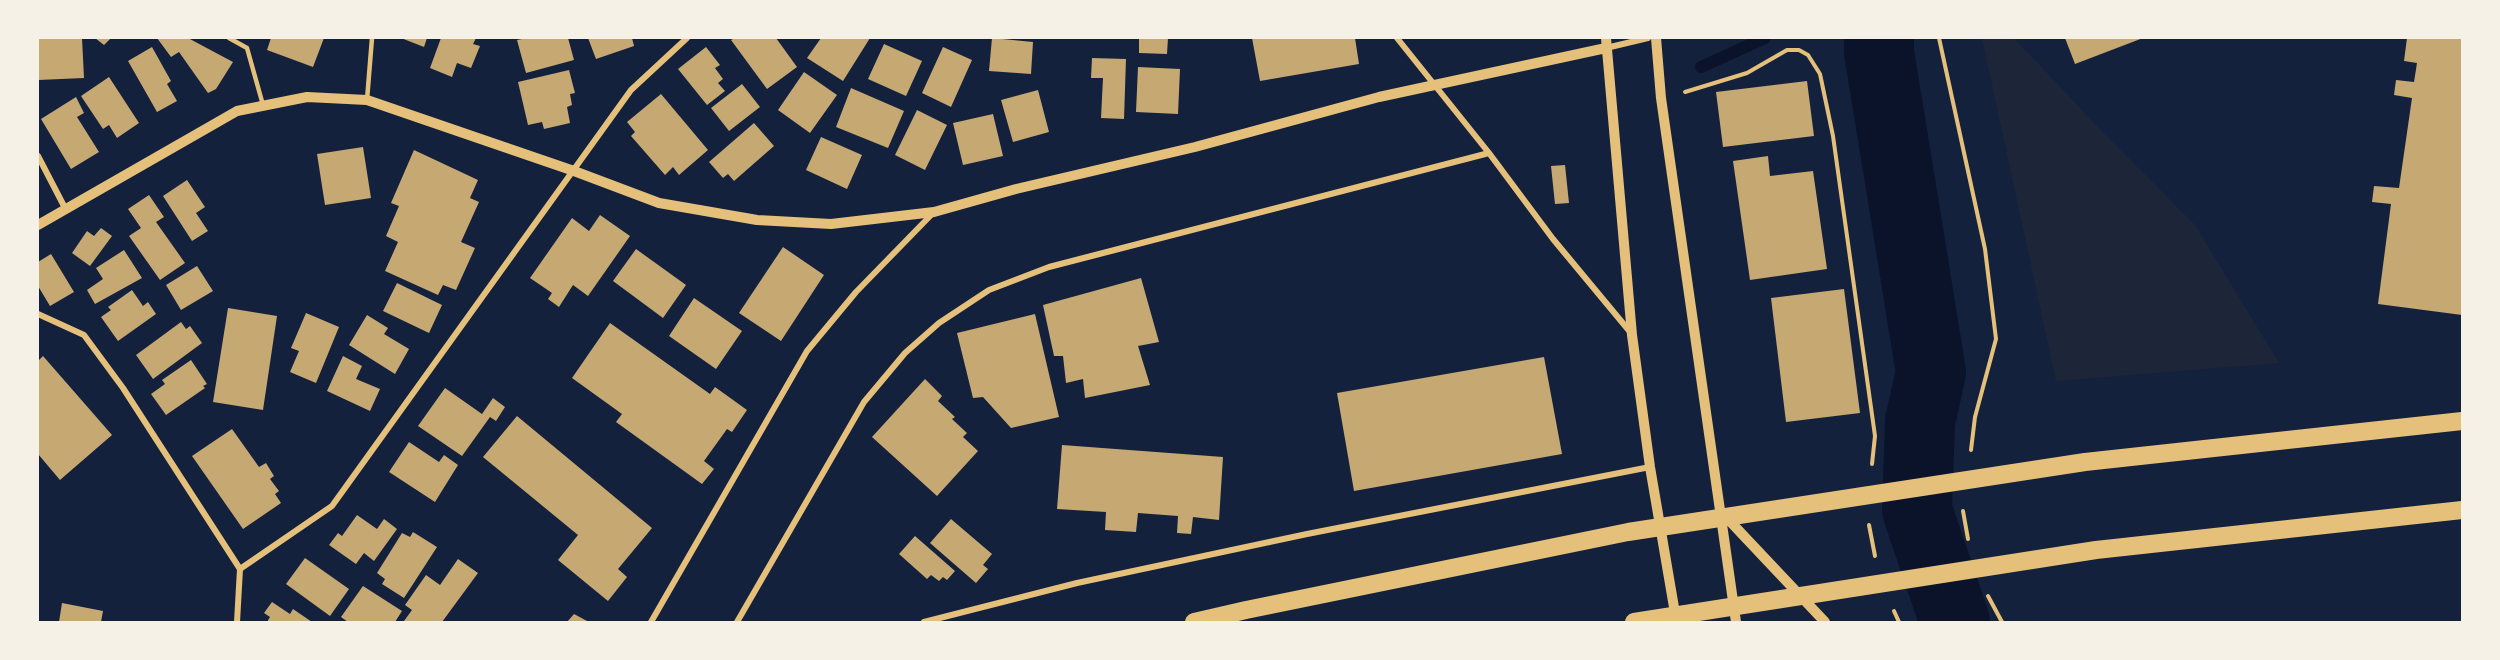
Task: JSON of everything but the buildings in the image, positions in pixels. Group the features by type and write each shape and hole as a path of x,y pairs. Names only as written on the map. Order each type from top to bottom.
{"highway":[{"path":"1194,622 1628,532 2085,462 2463,421"},
{"path":"1634,622 2096,550 2463,510"}],"street":[{"path":"240,569 332,506 631,90 687,38"},
{"path":"1397,38 1632,335"},
{"path":"38,225 237,111 307,97 367,100 659,202 757,220 831,224 934,212 1016,189 1195,147 1379,97 1606,43 1648,38"},
{"path":"1656,38 1661,98 1718,509 1736,622"},
{"path":"1606,43 1632,335 1650,467 1676,622"},
{"path":"737,622 864,402 905,352 939,323 989,290 1049,267 1489,153"},
{"path":"38,156 65,208"},
{"path":"651,622 807,351 856,292 934,212"},
{"path":"38,314 84,335 123,388 240,569 237,622"},
{"path":"924,622 1077,584 1307,534 1650,467"},
{"path":"1718,509 1825,622"}],"lane":[{"path":"229,38 247,48 263,105"},
{"path":"367,100 372,38"}],"path":[{"path":"1939,38 1985,249 1996,339 1975,417 1970,451"},
{"path":"1661,98 1746,73 1788,50 1799,50 1808,55 1820,74 1833,136 1875,436 1871,471"},
{"path":"1963,507 1968,542"},
{"path":"1868,518 1876,565"},
{"path":"1987,594 2002,622"},
{"path":"1891,603 1899,622"}],"shaded area":[{"path":"1982,38 2014,38 2195,225 2279,363 2056,381"}],"waterway":[{"path":"1701,67 1765,38"},
{"path":"1879,38 1879,52 1931,372 1920,422 1917,510 1955,622"}]}
